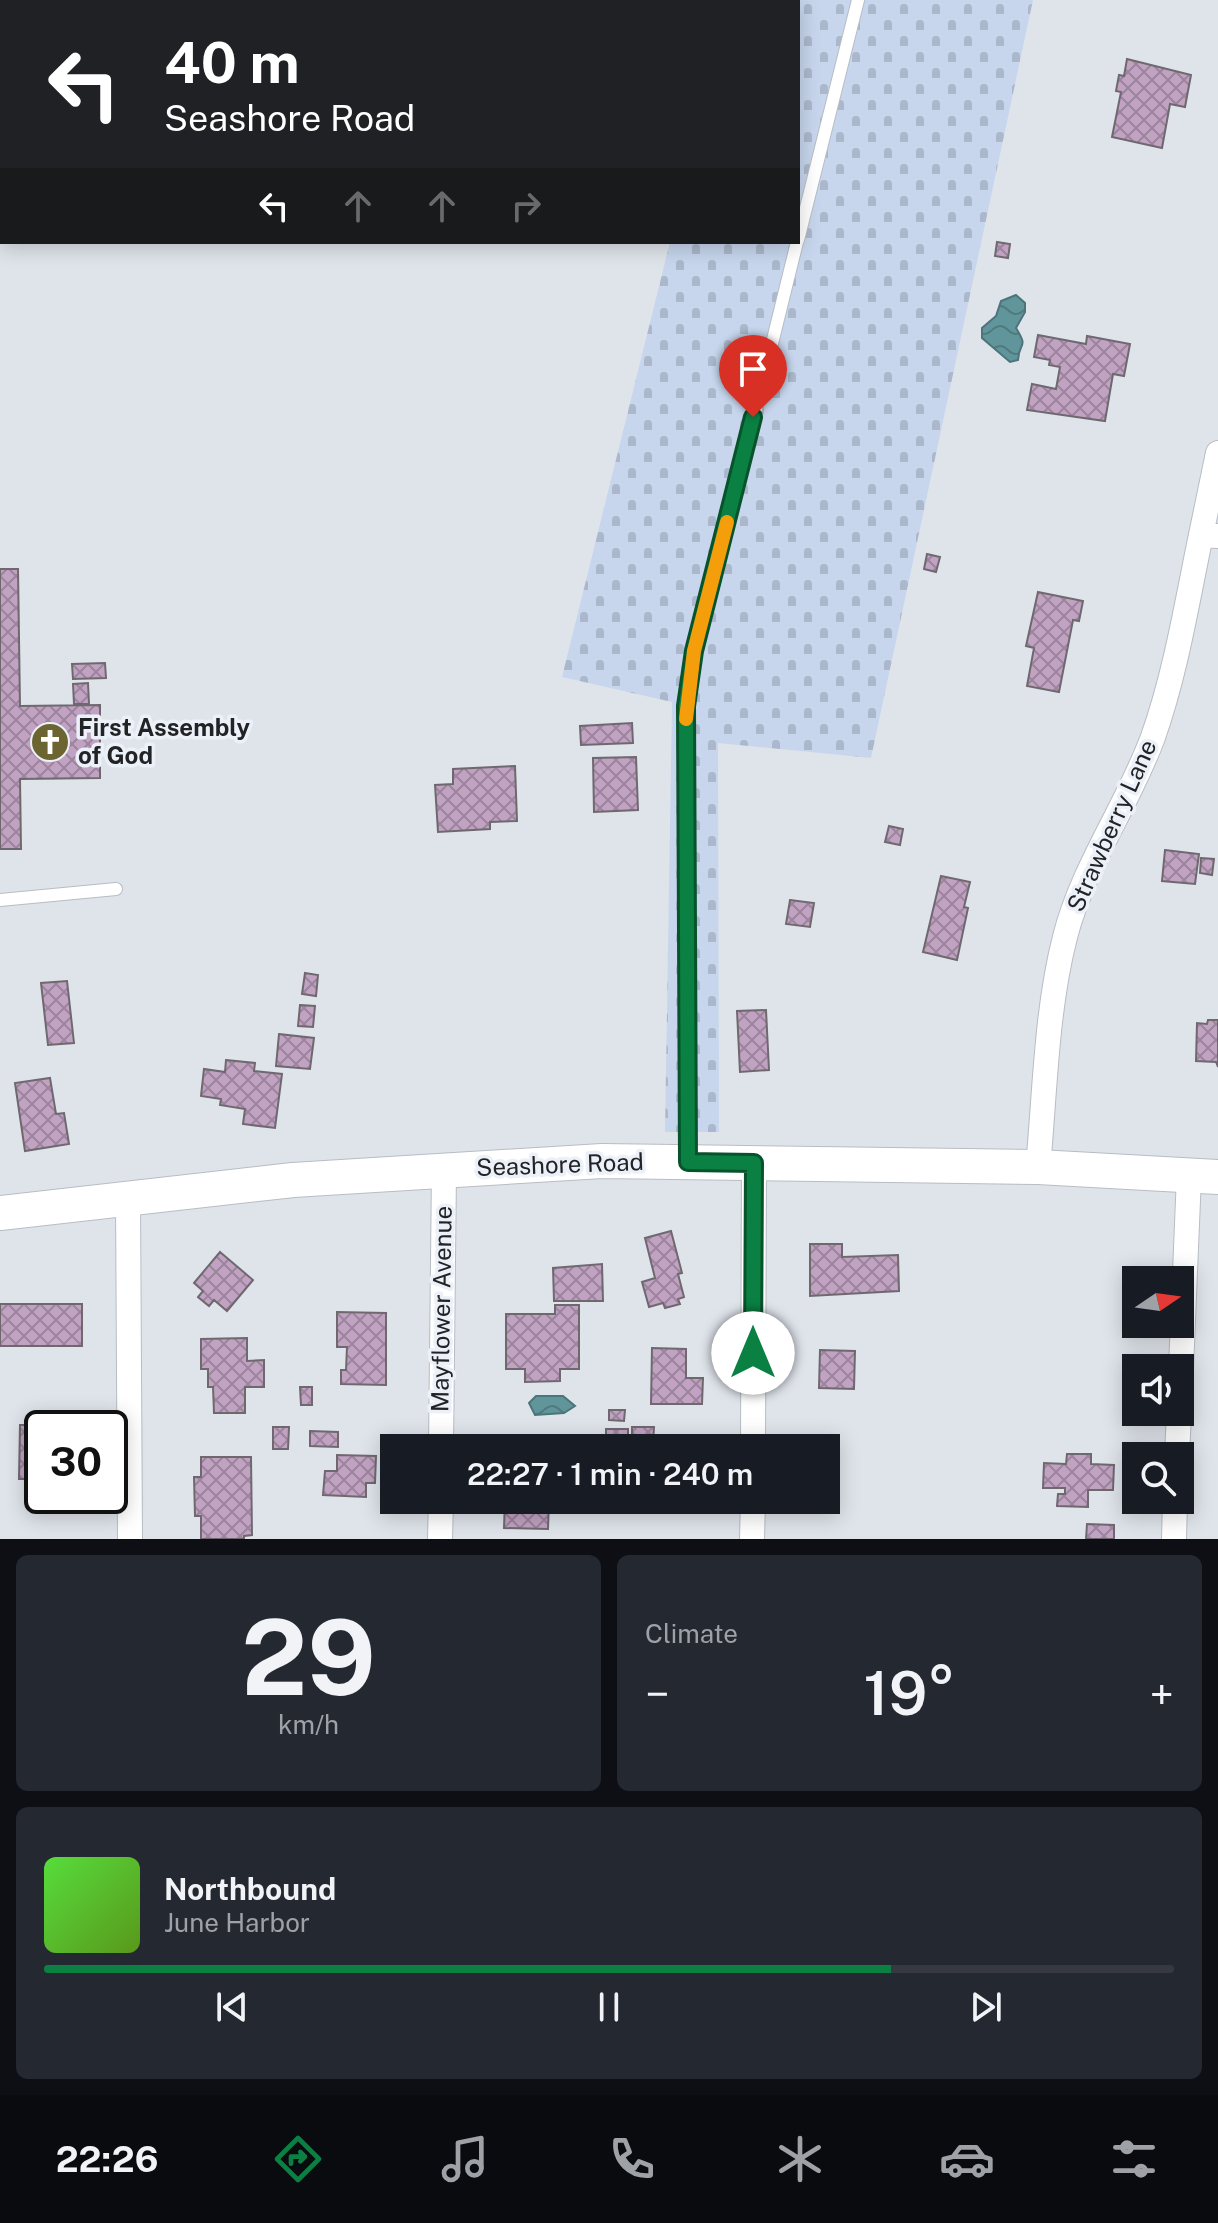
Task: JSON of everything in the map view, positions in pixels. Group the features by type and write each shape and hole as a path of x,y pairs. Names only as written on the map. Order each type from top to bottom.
{"main road":[{"name":"Seashore Road","path":"0,1213 293,1180 602,1161 1038,1167 1204,1177"}],"street":[{"name":"Strawberry Lane","path":"1038,1167 1056,982 1064,937 1081,888 1132,788 1153,735 1209,535 1218,453"},
{"path":"753,1434 754,1163"},
{"name":"Mayflower Avenue","path":"441,1434 444,1170"},
{"path":"1184,1354 1204,1177"},
{"path":"128,1200 130,1539"},
{"path":"440,1539 441,1514"},
{"path":"752,1539 753,1514"},
{"path":"1174,1539 1175,1514"}],"lane":[{"path":"800,233 858,0"},
{"path":"688,1162 689,680 797,244"},
{"path":"0,900 116,889"}],"green space":[{"path":"800,0 1033,0 871,758 718,743 719,1132 665,1132 672,702 562,677 670,244 800,244"}],"water":[{"path":"1016,295 1025,303 1025,312 1016,328 1023,342 1018,360 1010,362 982,338 982,328 996,316 1001,301"},
{"path":"536,1396 563,1396 575,1406 564,1413 535,1415 529,1403"}],"building":[{"path":"1127,59 1191,75 1185,107 1170,104 1162,148 1112,137 1121,92 1116,91 1119,75 1124,76"},
{"path":"997,242 1010,244 1008,258 995,256"},
{"path":"1038,335 1086,344 1087,336 1130,344 1124,376 1113,374 1105,421 1027,410 1032,384 1056,389 1060,367 1049,365 1050,360 1034,357"},
{"path":"927,554 940,557 936,572 924,569"},
{"name":"First Assembly of God","path":"0,569 18,569 20,706 100,705 100,778 20,779 21,849 0,849"},
{"path":"1038,592 1083,601 1079,621 1073,620 1059,692 1027,686 1034,648 1026,646"},
{"path":"105,663 106,678 73,679 72,664"},
{"path":"88,683 89,704 74,704 73,684"},
{"path":"632,723 633,743 581,745 580,726"},
{"path":"636,757 638,810 594,812 593,758"},
{"path":"515,766 517,821 490,822 490,829 438,832 435,785 453,784 453,769"},
{"path":"889,826 903,829 900,845 885,842"},
{"path":"1165,850 1199,854 1195,884 1162,881"},
{"path":"1201,858 1214,859 1212,875 1200,873"},
{"path":"941,876 970,882 957,960 923,952"},
{"path":"790,900 814,903 810,927 786,924"},
{"path":"305,973 318,975 316,996 302,994"},
{"path":"67,981 74,1043 48,1045 41,983"},
{"path":"300,1005 315,1006 313,1027 298,1026"},
{"path":"766,1010 769,1070 740,1072 737,1011"},
{"path":"1208,1020 1218,1020 1218,1067 1216,1062 1196,1061 1197,1023 1207,1024"},
{"path":"279,1034 314,1038 310,1069 276,1066"},
{"path":"226,1060 255,1063 254,1071 282,1074 275,1128 243,1124 245,1109 220,1105 221,1099 201,1096 204,1069 225,1072"},
{"path":"50,1078 56,1114 64,1113 69,1144 25,1151 15,1083"},
{"path":"671,1231 682,1273 678,1274 684,1297 678,1299 680,1304 665,1308 663,1303 649,1307 642,1282 655,1278 645,1238"},
{"path":"810,1244 842,1244 842,1257 898,1255 899,1291 810,1296"},
{"path":"220,1252 253,1280 227,1311 214,1300 209,1306 198,1297 203,1291 194,1283"},
{"path":"602,1264 603,1301 554,1301 553,1268"},
{"path":"0,1304 82,1304 82,1346 0,1346"},
{"path":"555,1305 579,1305 579,1369 560,1369 560,1381 525,1382 525,1369 506,1369 506,1314 555,1314"},
{"path":"337,1312 386,1313 386,1385 341,1384 341,1370 346,1370 347,1347 337,1347"},
{"path":"247,1338 247,1361 264,1360 264,1387 245,1387 245,1413 214,1413 213,1387 208,1387 208,1369 201,1369 201,1339"},
{"path":"652,1348 686,1349 686,1378 703,1378 702,1404 651,1404"},
{"path":"820,1350 855,1351 854,1389 819,1388"},
{"path":"300,1387 312,1387 312,1405 301,1405"},
{"path":"609,1410 625,1410 624,1421 609,1420"},
{"path":"20,1425 24,1425 24,1479 19,1479"},
{"path":"273,1427 289,1427 288,1449 273,1449"},
{"path":"632,1427 654,1427 654,1434 632,1434"},
{"path":"606,1429 628,1429 628,1434 606,1434"},
{"path":"310,1431 338,1432 338,1447 310,1446"},
{"path":"1067,1454 1091,1454 1091,1464 1114,1465 1113,1490 1088,1490 1088,1507 1057,1506 1058,1494 1065,1494 1065,1488 1043,1488 1044,1463 1066,1464"},
{"path":"337,1455 376,1456 375,1483 366,1483 366,1497 323,1495 325,1471 337,1471"},
{"path":"201,1457 251,1457 252,1535 244,1536 244,1539 201,1539 201,1516 195,1516 194,1477 201,1477"},
{"path":"504,1514 549,1514 548,1529 504,1528"},
{"path":"1087,1524 1114,1525 1114,1539 1086,1539"}],"slow traffic":[{"path":"686,719 694,651 727,522"}],"place":[{"name":"First Assembly of God","path":"50,742"}],"route":[{"path":"753,417 694,651 686,706 688,1162 754,1163 753,1353"}]}
